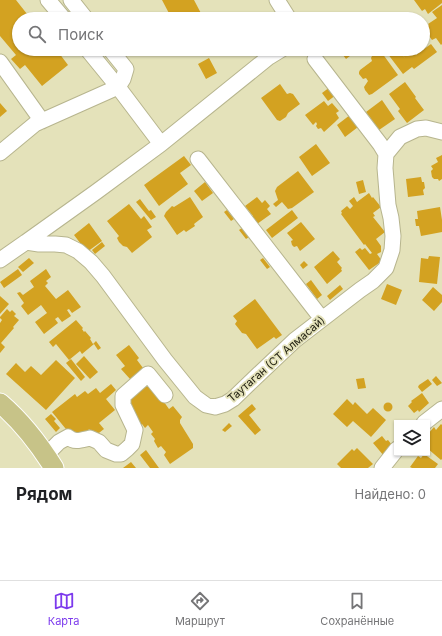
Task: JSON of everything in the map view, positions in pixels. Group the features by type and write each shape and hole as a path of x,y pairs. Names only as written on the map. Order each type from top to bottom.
{"main road":[{"path":"0,402 27,430 50,462"}],"street":[{"path":"48,0 58,12"},
{"path":"71,0 80,12"},
{"path":"278,0 285,12"},
{"path":"93,56 161,144"},
{"path":"0,153 35,124 118,87 123,79 126,69 116,56"},
{"path":"3,254 26,242 161,144 271,56"},
{"path":"315,59 386,154 400,137 417,129 426,128 442,132"},
{"path":"0,62 42,121"},
{"name":"Таутаган (СТ Алмасай)","path":"26,242 66,245 78,251 91,262 195,397 206,405 215,407 225,404 233,399 295,340 373,281 386,268 392,250 393,236 388,205 385,168 386,154"},
{"path":"198,159 322,319"},
{"path":"50,462 59,442 68,437 76,442 90,438 98,442 106,450 116,454 122,454 127,450 132,444 135,430 123,405 123,396 165,360"},
{"path":"148,374 165,395"},
{"path":"428,420 442,408"},
{"path":"382,468 394,453"}],"building":[{"path":"0,0 16,0 25,12 12,12 12,50 0,36"},
{"path":"162,0 194,0 200,12 168,12"},
{"path":"414,0 442,0 442,3 430,12 427,12 425,9 422,11"},
{"path":"442,5 441,45 436,38 432,40 430,37 430,23 437,18 432,12"},
{"path":"431,44 437,52 414,69 412,67 403,74 389,56 403,56 405,58 404,56 430,56"},
{"path":"15,56 61,56 68,65 42,86 25,65 20,69 11,59"},
{"path":"372,56 384,56 398,75 369,95 364,87 368,81 366,78 363,79 359,72 372,61"},
{"path":"209,58 217,73 206,79 198,64"},
{"path":"405,82 424,110 407,123 398,111 400,109 389,94"},
{"path":"280,84 287,94 293,94 300,104 280,121 277,120 261,98"},
{"path":"330,87 336,95 328,101 322,93"},
{"path":"382,100 395,119 379,130 366,112"},
{"path":"324,101 328,106 332,103 339,111 336,113 339,118 324,132 321,128 318,129 316,122 313,125 305,115"},
{"path":"0,103 7,111 0,117"},
{"path":"350,115 358,127 345,137 337,125"},
{"path":"316,144 330,163 312,176 299,157"},
{"path":"442,155 442,179 439,181 438,179 434,179 432,177 431,171 433,169 431,166 438,162 436,158"},
{"path":"184,156 191,165 180,173 188,184 159,206 144,185"},
{"path":"298,171 314,192 292,208 288,209 282,202 276,207 273,204 278,200 275,191 277,187"},
{"path":"421,177 425,188 423,190 424,195 408,197 406,179"},
{"path":"363,180 366,192 359,194 356,182"},
{"path":"205,182 213,193 202,201 194,191"},
{"path":"369,193 381,207 373,213 375,216 373,217 385,232 376,239 381,246 381,252 377,254 382,261 369,270 355,252 360,248 362,250 365,248 370,254 372,253 365,244 364,245 341,214 341,211 347,206 350,209 353,206 349,201 354,197 357,202"},
{"path":"190,197 203,217 194,224 195,226 186,232 184,230 177,235 164,216 172,206 174,207"},
{"path":"257,197 262,203 265,200 270,206 267,209 271,214 257,224 245,206"},
{"path":"140,199 149,211 151,210 156,217 151,220 136,202"},
{"path":"129,204 141,219 144,216 152,227 147,230 152,237 132,253 127,247 123,246 119,242 117,238 119,236 107,221"},
{"path":"440,207 442,232 421,236 419,226 416,226 415,219 418,219 417,211"},
{"path":"227,210 234,219 231,221 224,212"},
{"path":"292,210 298,218 272,238 266,230"},
{"path":"301,222 315,239 300,251 297,246 294,247 292,245 291,241 293,240 287,233"},
{"path":"89,223 102,241 87,252 74,235"},
{"path":"242,228 249,237 246,239 239,230"},
{"path":"102,242 105,246 95,254 92,250"},
{"path":"333,251 340,259 337,262 342,268 342,271 327,284 314,267"},
{"path":"429,256 440,257 437,284 419,282 421,258 428,259"},
{"path":"29,258 34,263 23,272 18,267"},
{"path":"263,258 270,267 267,269 260,260"},
{"path":"304,261 308,265 303,269 300,265"},
{"path":"18,269 22,275 4,288 0,282"},
{"path":"46,269 51,277 46,281 48,283 45,286 56,299 68,290 81,307 72,313 69,309 67,310 71,316 62,322 58,317 55,319 58,323 44,334 35,322 47,313 41,305 28,315 21,306 24,303 17,293 20,292 23,295 34,287 30,281"},
{"path":"311,280 322,295 317,299 306,284"},
{"path":"387,284 402,290 396,305 381,299"},
{"path":"340,285 343,289 330,300 327,296"},
{"path":"433,287 442,295 442,302 434,311 422,300"},
{"path":"0,296 9,304 0,314"},
{"path":"255,299 282,335 276,339 274,337 257,349 246,334 242,333 235,324 237,321 233,316"},
{"path":"7,309 10,312 12,310 16,314 14,316 19,320 1,343 5,347 0,353 0,323 2,320 0,317"},
{"path":"76,320 83,328 82,329 84,332 85,331 91,338 90,339 93,344 96,341 101,348 98,350 94,344 82,354 80,351 69,360 56,344 53,347 49,342"},
{"path":"129,345 139,358 137,360 143,368 130,379 121,369 125,366 116,355"},
{"path":"84,356 98,372 90,379 76,364"},
{"path":"71,359 85,377 81,381 66,363"},
{"path":"56,360 75,378 46,410 6,374 16,363 25,372 31,366 41,375"},
{"path":"436,376 442,383 437,386 432,380"},
{"path":"364,378 366,388 358,389 356,379"},
{"path":"428,379 432,384 422,392 418,387"},
{"path":"147,383 169,409 173,406 182,417 180,423 193,444 193,448 170,464 164,455 166,452 161,446 158,448 154,441 155,439 151,434 153,432 148,425 145,428 142,424 141,425 134,416 136,414 125,400"},
{"path":"111,384 116,390 106,399 115,410 99,423 104,429 95,436 89,429 89,433 74,439 52,412 75,394 77,397 85,391 88,394 96,388 100,393"},
{"path":"422,393 429,403 419,412 418,410 414,413 408,406 412,402 411,401"},
{"path":"347,399 353,405 355,402 367,414 373,408 386,420 371,437 353,421 347,427 333,414"},
{"path":"386,403 390,403 392,407 390,411 386,411 384,409 384,405"},
{"path":"252,404 256,409 249,415 261,430 255,435 238,416"},
{"path":"51,414 56,419 54,421 60,428 56,432 45,419"},
{"path":"229,423 232,426 225,432 222,430"},
{"path":"441,424 442,425 441,460 430,451 430,432 434,427 436,430"},
{"path":"382,436 392,445 384,456 373,443"},
{"path":"357,448 373,464 368,468 341,468 337,464 352,449 354,451"},
{"path":"146,450 159,468 150,468 140,455"},
{"path":"418,456 421,458 422,456 427,456 438,464 435,468 410,467"},
{"path":"131,462 136,468 123,468"}]}
